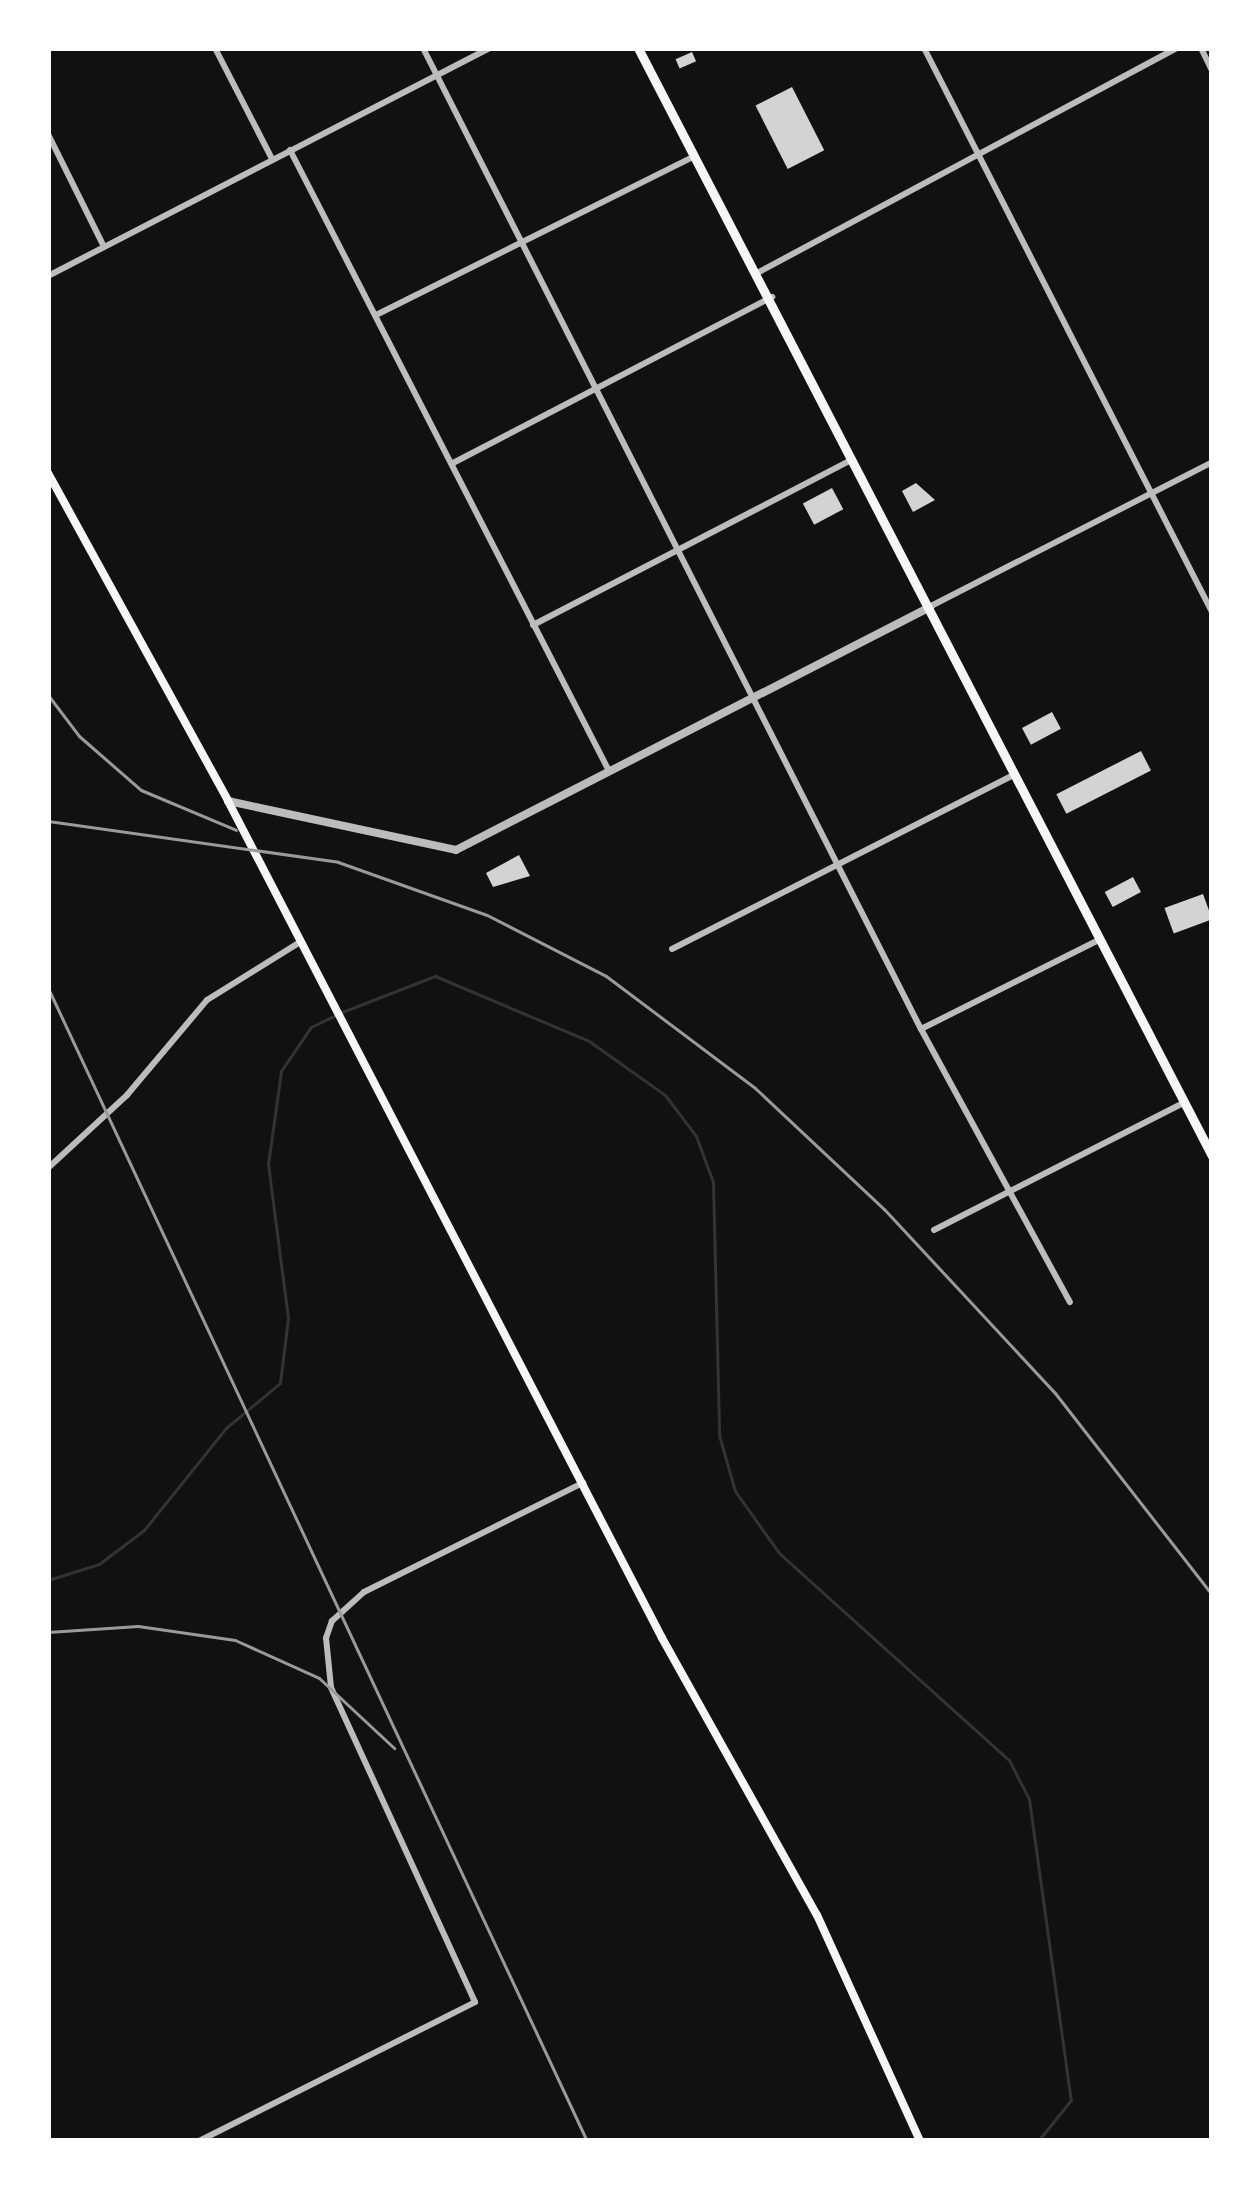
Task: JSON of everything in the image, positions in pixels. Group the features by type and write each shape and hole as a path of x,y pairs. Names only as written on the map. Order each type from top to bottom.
{"main road":[{"path":"638,48 760,272 1212,1156"},
{"path":"48,473 229,801 583,1483 833,1946 920,2141"}],"street":[{"path":"215,48 272,159"},
{"path":"423,48 922,1029 1070,1302"},
{"path":"48,276 489,48"},
{"path":"924,48 1212,612"},
{"path":"760,272 1176,48"},
{"path":"1201,48 1212,70"},
{"path":"48,134 104,247"},
{"path":"290,150 609,771"},
{"path":"376,315 698,154"},
{"path":"453,464 772,297"},
{"path":"533,625 855,459"},
{"path":"229,801 448,851 1212,462"},
{"path":"672,950 1016,773"},
{"path":"922,1029 1102,939"},
{"path":"48,1168 127,1095 207,1000 300,942"},
{"path":"934,1231 1185,1102"},
{"path":"199,2141 475,2002 331,1688 326,1638 340,1611 377,1585 583,1483"}],"building":[{"path":"692,52 696,61 680,68 676,59"},
{"path":"792,87 824,150 788,169 755,106"},
{"path":"916,483 935,500 913,512 902,491"},
{"path":"832,488 843,509 814,525 803,503"},
{"path":"1052,712 1061,729 1031,745 1022,728"},
{"path":"1141,751 1151,771 1066,814 1056,794"},
{"path":"519,855 530,876 493,887 486,873"},
{"path":"1133,877 1141,892 1113,907 1105,892"},
{"path":"1203,894 1212,919 1174,933 1164,908"}],"waterway":[{"path":"342,1012 435,976 589,1041 665,1095 696,1136 713,1182 719,1435 735,1491 779,1553 1009,1760 1029,1799 1071,2100 1038,2141"},
{"path":"48,1580 99,1564 144,1530 226,1428 280,1383 288,1318 268,1164 281,1071 311,1027 334,1016"}],"railway":[{"path":"48,695 79,736 141,790 236,830"},
{"path":"48,821 338,862 487,915 606,976 755,1088 884,1209 1055,1393 1212,1595"},
{"path":"48,988 587,2141"},
{"path":"48,1632 138,1626 235,1640 319,1678 394,1748"}]}
